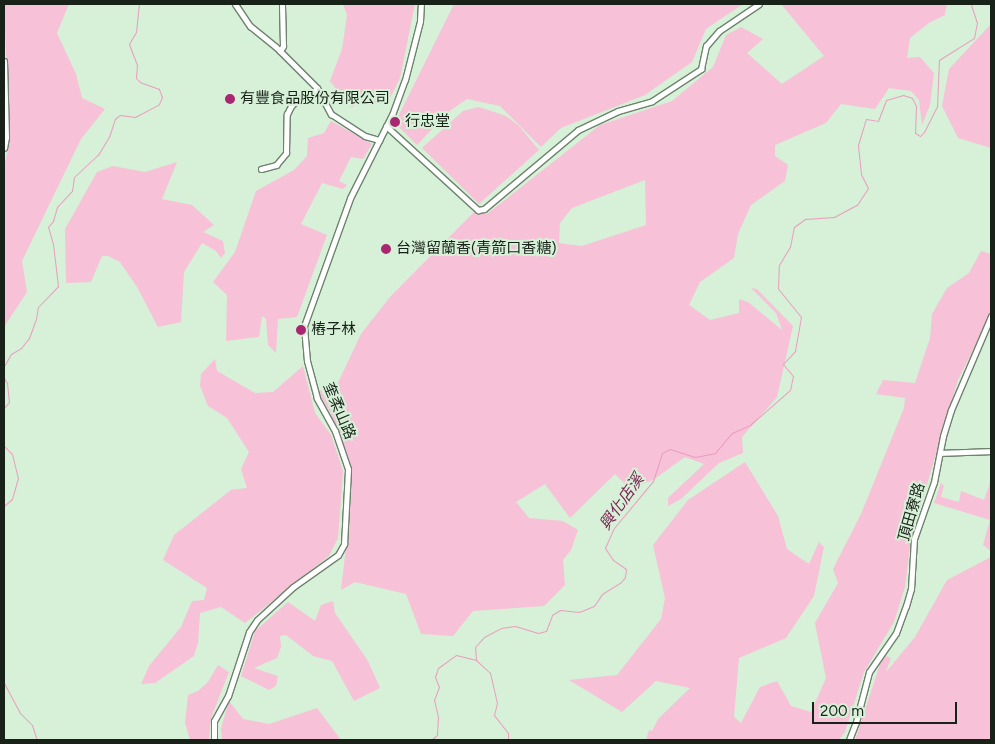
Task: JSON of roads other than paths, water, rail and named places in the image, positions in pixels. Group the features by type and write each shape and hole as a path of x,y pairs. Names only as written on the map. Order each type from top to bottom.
{"street":[{"path":"235,4 250,26 317,88 327,108 337,119 365,136 379,140"},
{"path":"280,52 283,46 282,4"},
{"name":"奎柔山路","path":"214,740 214,721 228,696 253,626 293,587 338,554 344,544 348,470 335,431 317,398 307,361 304,326 350,198 386,126 405,80 420,21 421,4"},
{"path":"386,126 478,210 484,209 578,130 618,111 652,101 701,69 706,46 719,31 759,4"},
{"path":"4,61 6,137 4,148"},
{"path":"261,168 276,165 286,153 288,114 291,106 298,99 314,92 317,88"},
{"name":"頂田寮路","path":"849,740 856,722 869,672 896,633 906,606 911,589 914,539 934,482 951,410 991,316"},
{"path":"940,453 991,451"}],"waterway":[{"path":"4,366 11,354 21,348 29,338 38,307 58,286 53,244 48,227 53,221 57,207 72,191 74,177 98,155 109,137 115,119 120,115 135,117 159,104 162,97 159,89 140,82 136,78 137,65 129,44 136,32 139,4"},
{"name":"興化店溪","path":"508,740 508,733 494,715 497,703 490,673 476,660 475,647 484,637 501,628 515,626 538,633 546,631 552,615 560,610 579,612 594,606 602,594 621,582 625,577 626,569 613,560 605,548 614,528 653,481 662,453 670,449 695,457 715,453 732,433 750,425 790,390 793,376 783,364 795,351 801,317 778,289 779,265 790,247 794,227 805,219 834,217 857,205 868,188 861,174 858,145 866,119 878,121 886,100 903,95 912,98 916,106 915,133 920,136 924,132 937,107 939,60 974,38 977,23 971,4"},
{"path":"4,378 7,383 9,402 4,408"},
{"path":"4,446 12,454 18,478 12,499 4,506"},
{"path":"431,740 437,735 438,717 434,700 439,687 435,677 438,668 456,655 476,660"},
{"path":"4,683 20,713 32,725 37,740"}],"place":[{"name":"有豐食品股份有限公司","path":"230,99"},
{"name":"行忠堂","path":"395,122"},
{"name":"台灣留蘭香(青箭口香糖)","path":"386,249"},
{"name":"樁子林","path":"301,330"}]}
